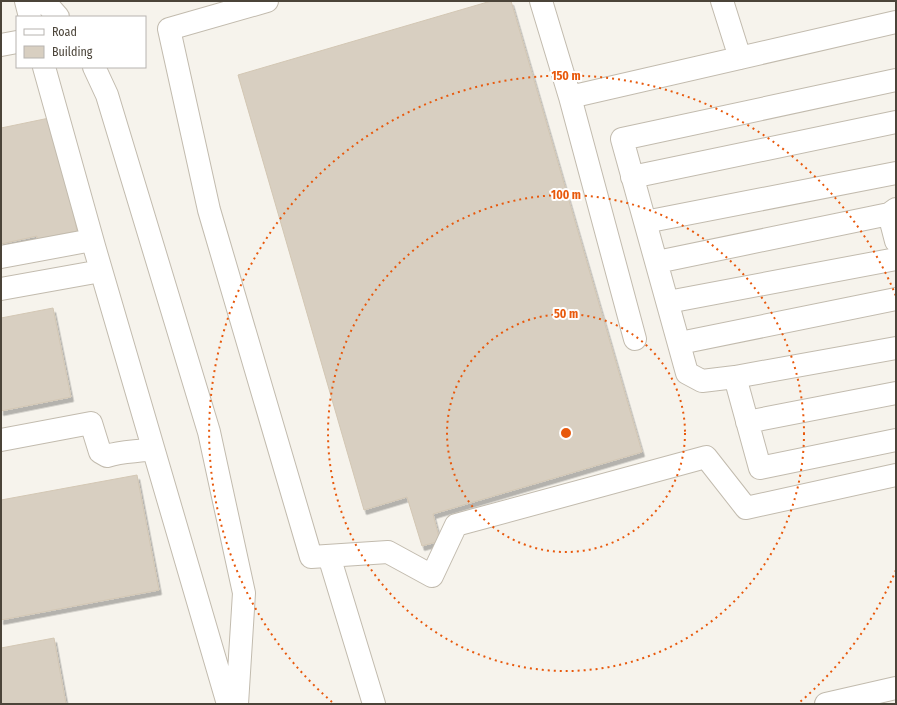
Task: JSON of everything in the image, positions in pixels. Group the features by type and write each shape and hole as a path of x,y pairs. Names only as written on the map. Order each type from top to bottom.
{"lane":[{"path":"26,1 30,16"},
{"path":"44,1 57,16"},
{"path":"267,1 169,28 208,210 311,557 388,552 432,576 456,524 706,457 746,508 896,476"},
{"path":"541,1 570,97 635,339"},
{"path":"722,1 740,58"},
{"path":"570,97 896,22"},
{"path":"1,45 16,42"},
{"path":"44,68 92,240 228,704"},
{"path":"94,68 107,95 209,432 244,593 237,704"},
{"path":"896,80 622,139 680,343 687,373 702,381 735,378 896,348"},
{"path":"632,177 896,122"},
{"path":"646,222 896,173"},
{"path":"657,262 893,211 896,241"},
{"path":"1,257 92,240"},
{"path":"668,302 896,259"},
{"path":"1,289 101,271"},
{"path":"680,343 896,299"},
{"path":"735,378 760,468 896,440"},
{"path":"747,422 896,393"},
{"path":"1,440 91,423 100,452 107,456 117,452 139,452 153,449"},
{"path":"329,556 374,704"},
{"path":"826,704 896,688"}],"building":[{"path":"491,1 511,1 642,452 433,514 440,541 422,546 407,497 364,510 238,75"},
{"path":"54,117 77,231 37,239 37,236 1,244 1,128"},
{"path":"53,308 71,397 1,411 1,318"},
{"path":"137,475 159,590 1,620 1,500"},
{"path":"54,638 66,704 1,704 1,648"}]}
